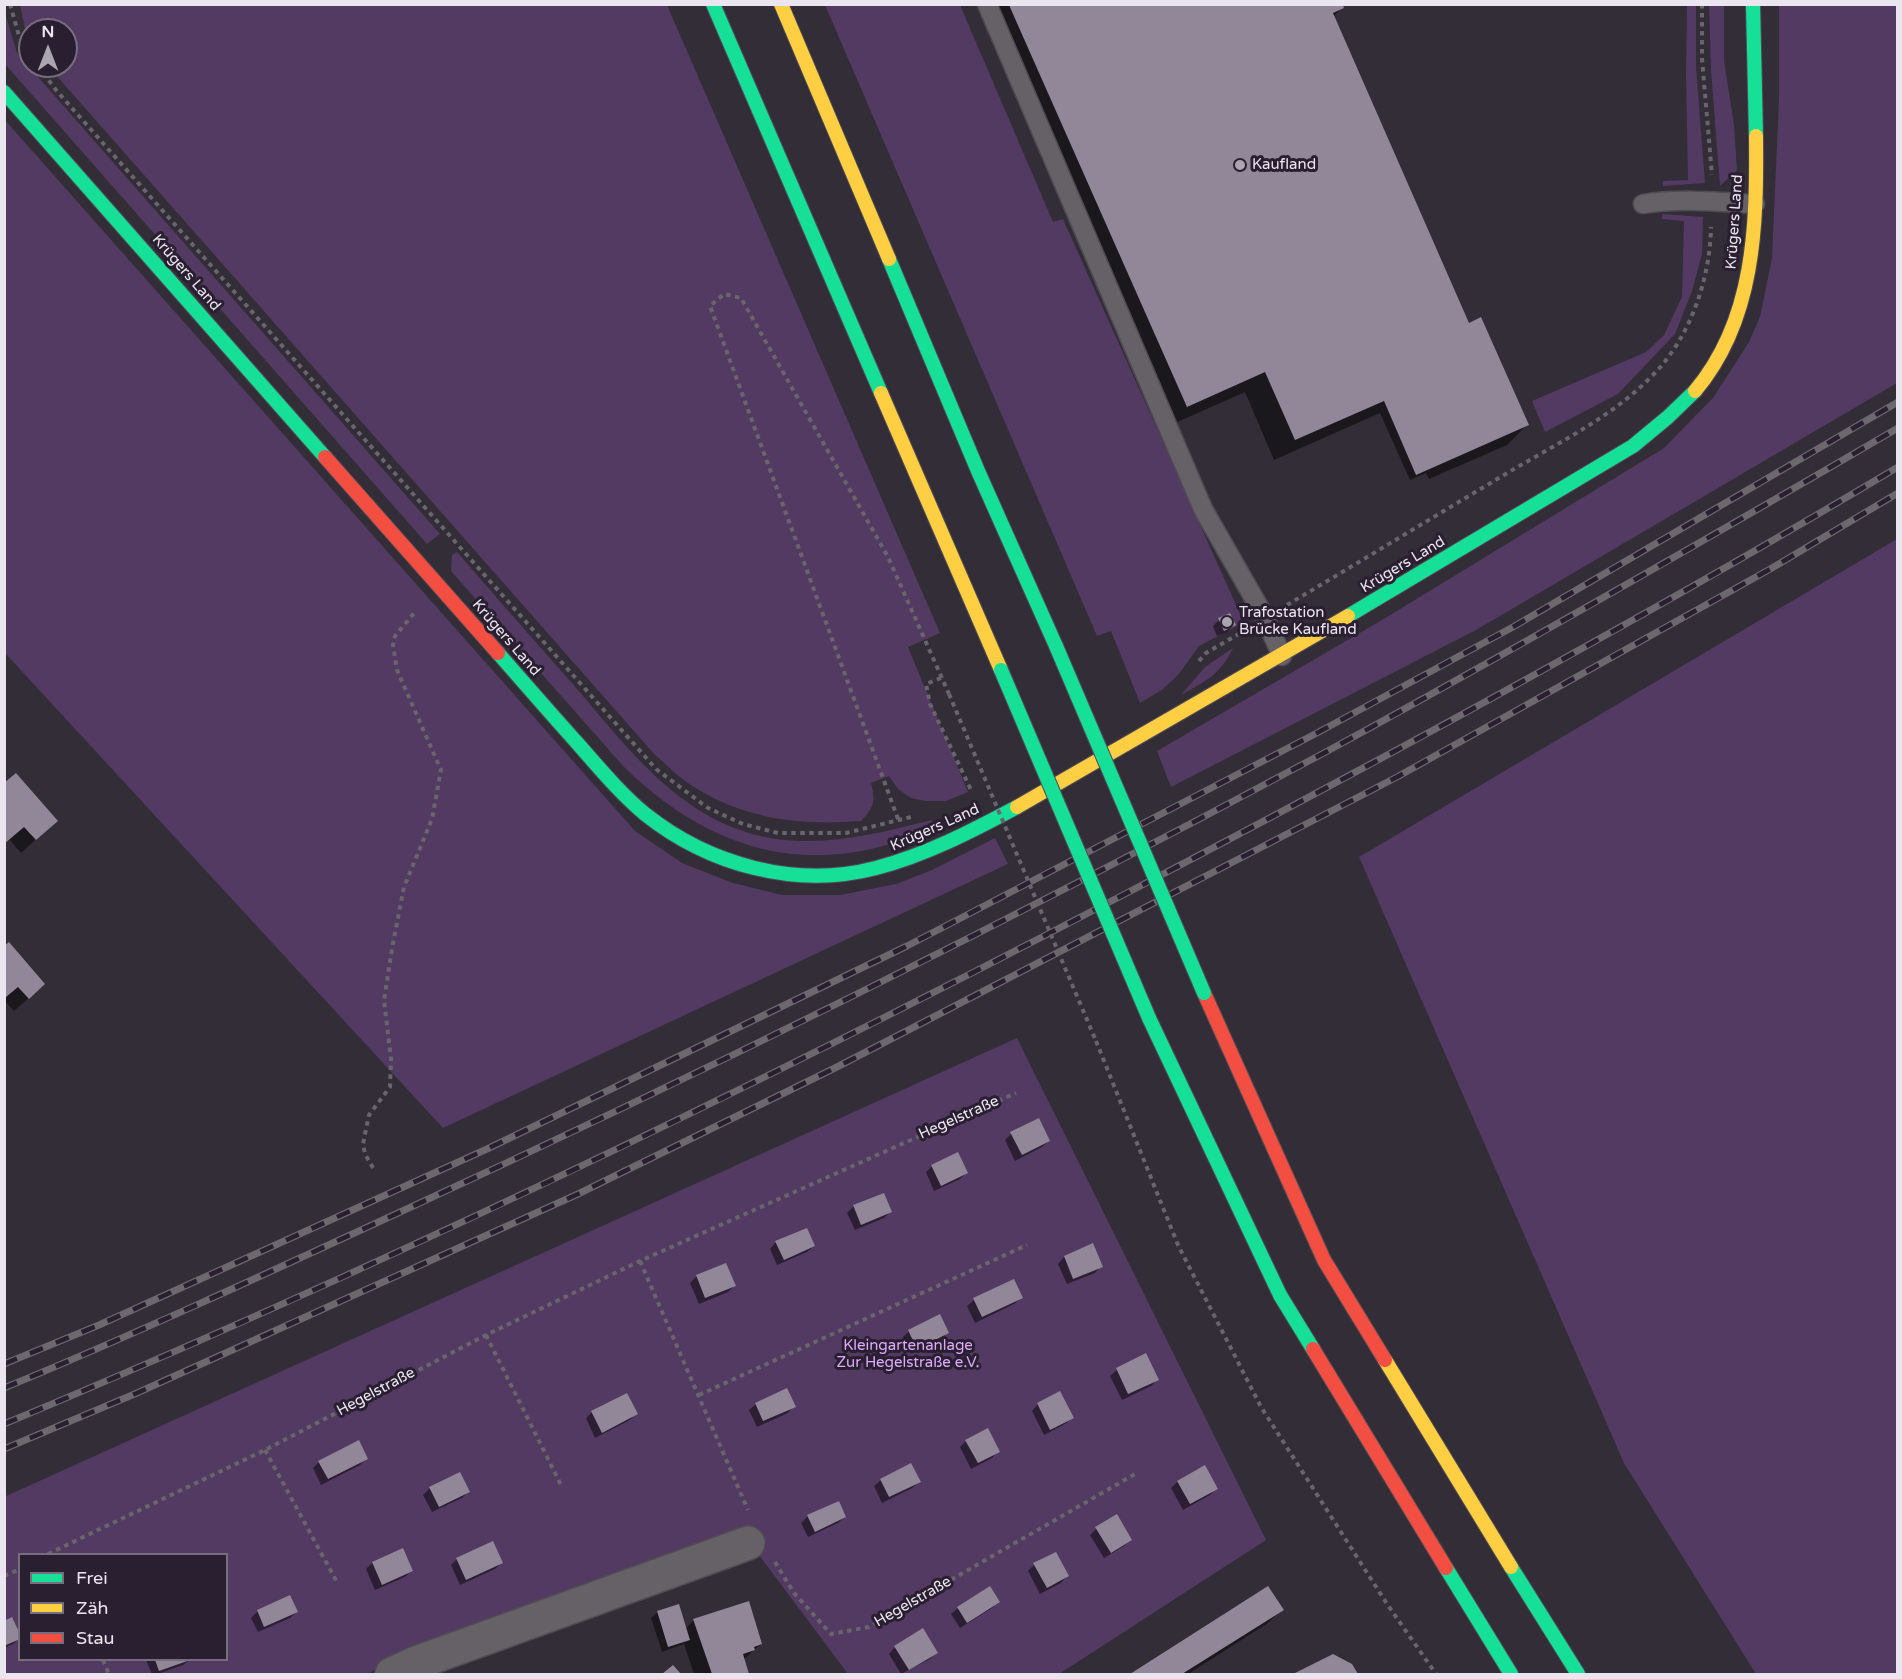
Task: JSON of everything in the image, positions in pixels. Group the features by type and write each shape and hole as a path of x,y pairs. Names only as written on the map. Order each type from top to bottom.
{"main road":[{"path":"704,4 744,77"},
{"path":"713,4 1149,1018 1280,1295 1511,1674"},
{"path":"781,4 974,460 1204,993 1324,1260 1480,1518 1578,1674"},
{"name":"Krügers Land","path":"4,92 598,767 642,812 675,835 733,863 778,873 814,876 851,873 888,866 987,824 1282,656 1633,446 1669,418 1701,384 1726,342 1741,306 1751,264 1756,133 1753,4"}],"street":[{"path":"392,1674 416,1663 756,1539"}],"lane":[{"path":"987,4 1203,509 1265,618 1282,656"},
{"path":"1642,204 1664,201 1755,204"}],"path":[{"path":"10,4 18,32"},
{"path":"1195,666 1206,653 1604,416 1653,376 1687,326 1706,275 1711,246 1712,181 1702,59 1702,4"},
{"path":"47,78 656,769 708,808 743,824 778,833 846,833 898,819 710,306 724,294 741,298 888,558 949,693 1096,1041 1178,1245 1261,1407 1387,1604 1436,1674"},
{"path":"373,1168 365,1154 363,1144 369,1115 390,1087 392,1059 384,1000 393,943 404,887 432,819 441,770 397,670 393,645 395,636 437,584"},
{"path":"941,678 926,684 930,704 970,788"},
{"path":"985,793 996,788"},
{"name":"Hegelstraße","path":"50,1553 266,1450 486,1335 639,1261 1016,1093"},
{"path":"699,1395 1027,1245"},
{"name":"Hegelstraße","path":"639,1261 699,1395 756,1539 794,1593 831,1634 869,1627 1135,1474"},
{"path":"486,1335 561,1485"},
{"path":"266,1450 338,1584"},
{"path":"61,1548 64,1553"},
{"path":"4,1576 18,1570"}],"green space":[{"path":"1709,4 1724,5 1724,60 1734,125 1737,170 1720,186 1711,70"},
{"path":"20,5 667,5 940,633 908,647 968,792 946,801 911,798 898,789 889,776 871,783 873,804 861,821 794,821 752,813 731,806 711,797 677,775 655,755 59,78 78,78 78,18 23,18"},
{"path":"825,5 960,5 1053,222 1063,219 1240,614 1241,624 1199,646 1178,675 1162,690 1140,703 1111,631 1097,636"},
{"path":"1687,5 1696,5 1696,67 1705,183 1663,186 1663,181 1688,180"},
{"path":"1779,5 1897,5 1897,383 1476,630 1171,787 1157,751 1382,620 1664,448 1713,398 1749,342 1760,317 1772,258 1779,100"},
{"path":"5,13 18,54 18,78 39,78 440,534 427,544 5,64"},
{"path":"4,119 635,831 682,863 733,883 782,895 840,895 896,884 932,870 995,838 1008,864 443,1128 5,653"},
{"path":"1662,214 1703,217 1702,254 1692,291 1675,334 1618,394 1545,432 1532,401 1646,352 1664,335 1682,297 1684,221 1662,219"},
{"path":"1897,539 1897,1674 1756,1674 1624,1463 1359,857"},
{"path":"457,552 639,759 663,783 689,803 717,820 749,833 803,841 859,836 932,820 935,828 871,849 835,854 801,855 768,850 736,841 706,828 649,790 623,766 451,571 452,555"},
{"path":"1233,648 1217,671 1181,695 1205,667"},
{"name":"Kleingartenanlage Zur Hegelstraße e.V.","path":"1017,1038 1266,1540 1059,1674 848,1674 747,1539 384,1664 368,1674 5,1674 4,1497"}],"building":[{"name":"Kaufland","path":"1009,5 1343,5 1344,8 1333,13 1469,323 1481,317 1529,425 1416,475 1384,401 1295,440 1265,372 1187,407"},
{"name":"Trafostation Brücke Kaufland","path":"1230,613 1236,625 1224,631 1218,618"},
{"path":"16,773 58,821 36,840 24,827 4,844 4,783"},
{"path":"9,942 45,984 29,999 18,987 6,997 4,996 4,946"},
{"path":"1039,1118 1050,1141 1022,1155 1010,1132"},
{"path":"958,1152 968,1173 941,1186 931,1165"},
{"path":"884,1193 892,1212 861,1225 853,1205"},
{"path":"807,1228 815,1246 784,1260 775,1241"},
{"path":"1093,1243 1103,1267 1073,1279 1064,1256"},
{"path":"726,1263 736,1286 705,1298 696,1275"},
{"path":"1014,1279 1023,1298 982,1317 973,1298"},
{"path":"940,1314 949,1333 917,1349 908,1330"},
{"path":"1146,1353 1159,1380 1128,1394 1116,1368"},
{"path":"787,1388 796,1407 763,1421 755,1403"},
{"path":"1060,1391 1074,1418 1050,1430 1037,1403"},
{"path":"627,1393 638,1414 602,1433 591,1411"},
{"path":"988,1428 1000,1452 978,1463 965,1440"},
{"path":"359,1440 368,1459 328,1479 318,1461"},
{"path":"911,1463 921,1482 889,1497 880,1479"},
{"path":"1205,1465 1218,1489 1190,1504 1177,1481"},
{"path":"460,1472 470,1492 439,1507 429,1487"},
{"path":"839,1501 846,1517 815,1532 807,1515"},
{"path":"1117,1514 1132,1540 1111,1553 1095,1527"},
{"path":"493,1541 503,1563 466,1580 456,1558"},
{"path":"403,1548 413,1571 382,1585 372,1562"},
{"path":"1056,1552 1069,1576 1047,1588 1033,1563"},
{"path":"990,1586 1000,1602 967,1623 957,1607"},
{"path":"1268,1586 1284,1610 1182,1674 1130,1674"},
{"path":"290,1595 298,1612 264,1627 257,1610"},
{"path":"749,1601 762,1644 754,1647 755,1650 743,1654 749,1674 712,1674 693,1619"},
{"path":"679,1604 690,1640 668,1647 657,1611"},
{"path":"12,1617 18,1630 18,1640 4,1646 4,1621"},
{"path":"923,1628 938,1653 909,1670 894,1646"},
{"path":"1333,1654 1352,1664 1358,1674 1293,1674"},
{"path":"155,1661 187,1661 159,1671"},
{"path":"673,1665 681,1674 662,1674"}],"railway":[{"path":"4,1364 99,1325 487,1149 907,946 1315,734 1513,627 1898,402"},
{"path":"4,1388 196,1305 504,1164 740,1052 974,935 1395,714 1898,428"},
{"path":"4,1424 288,1302 429,1238 709,1105 847,1036 1123,895 1416,740 1610,633 1898,467"},
{"path":"4,1449 137,1393 578,1194 835,1068 1397,777 1772,568 1898,493"}],"traffic: fast":[{"path":"713,4 881,393"},
{"path":"1753,4 1756,136"},
{"path":"4,92 325,457"},
{"path":"889,259 978,471 1056,646"},
{"path":"1348,616 1633,446 1695,391"},
{"path":"1056,646 1204,993"},
{"path":"498,653 611,781 645,814 670,832 697,847 754,868 785,874 815,876 846,874 876,868 931,849 1017,807"},
{"path":"1001,670 1149,1018"},
{"path":"1149,1018 1280,1295 1313,1349"},
{"path":"1511,1567 1578,1674"},
{"path":"1446,1568 1511,1674"}],"traffic: slow":[{"path":"781,4 889,259"},
{"path":"1695,391 1715,363 1730,334 1741,303 1753,237 1756,136"},
{"path":"881,393 1001,670"},
{"path":"1017,807 1348,616"},
{"path":"1385,1360 1511,1567"}],"traffic: jam":[{"path":"325,457 498,653"},
{"path":"1204,993 1324,1260 1385,1360"},
{"path":"1313,1349 1446,1568"}],"place":[{"name":"Kaufland","path":"1240,165"},
{"name":"Trafostation Brücke Kaufland","path":"1227,622"}]}
